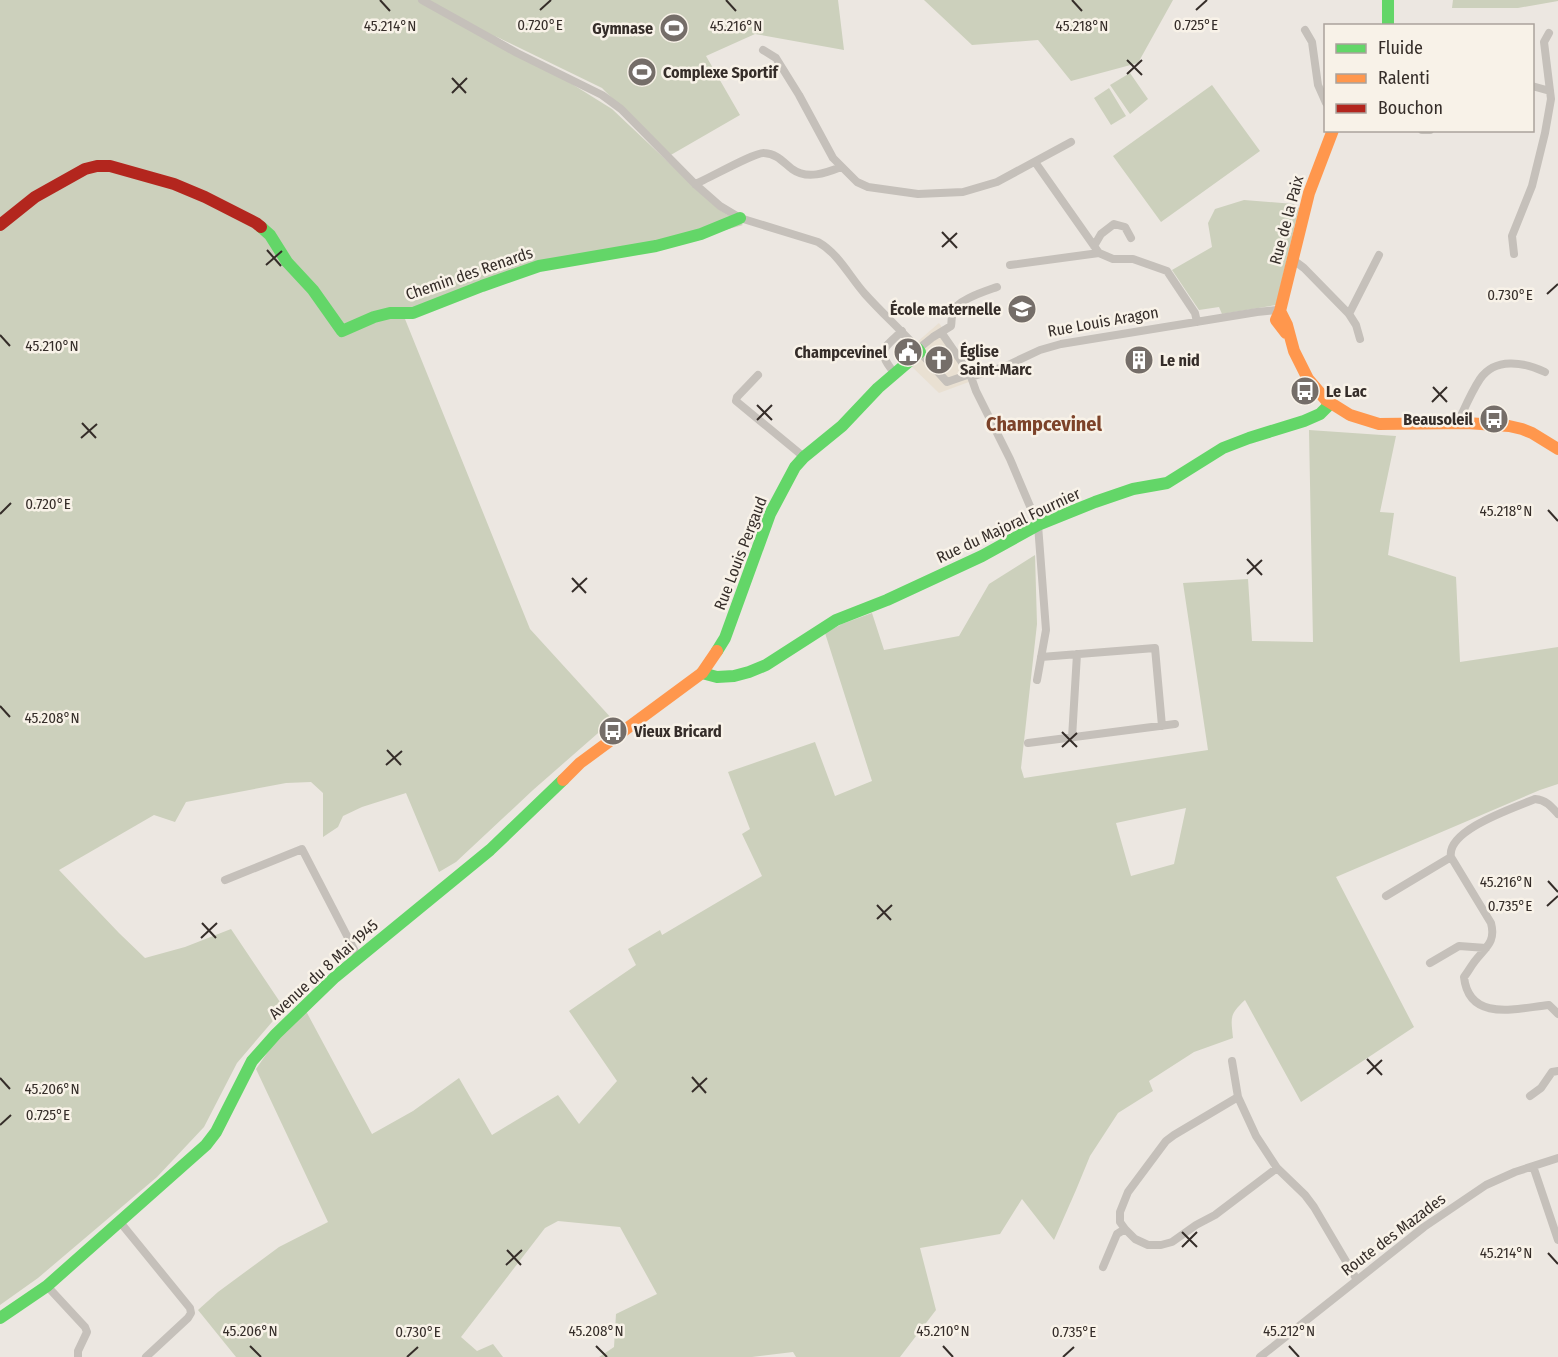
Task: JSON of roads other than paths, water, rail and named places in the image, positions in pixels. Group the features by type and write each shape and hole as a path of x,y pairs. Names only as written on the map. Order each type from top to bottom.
{"street":[{"path":"422,0 483,34 602,94 621,109 720,206 740,218 818,242 827,247 837,256 864,293 919,350 951,326 953,320 951,315 959,303 997,287"},
{"path":"1387,24 1388,0"},
{"path":"1305,30 1312,42 1318,85 1324,98"},
{"path":"1514,254 1512,236 1532,186 1551,99 1544,42 1549,33"},
{"path":"763,50 776,58 799,94 833,158 857,182 868,187 918,194 963,192 997,182 1071,142"},
{"path":"1534,86 1550,92"},
{"name":"Rue de la Paix","path":"1278,316 1309,193 1332,132"},
{"path":"695,184 762,152 778,156 794,171 807,175 818,175 841,167"},
{"path":"1035,162 1097,249 1113,259 1133,259 1167,271 1195,313 1197,322"},
{"name":"Chemin des Renards","path":"0,225 34,197 85,169 96,166 110,166 174,184 256,223 270,234 287,262 313,290 342,331 374,317 390,313 413,313 538,266 656,246 701,234 740,218"},
{"path":"1097,249 1101,234 1114,224 1125,227 1131,238"},
{"path":"1010,265 1097,249"},
{"path":"1349,314 1379,255"},
{"path":"1292,259 1304,268 1349,314 1356,325 1360,339"},
{"name":"Rue Louis Aragon","path":"919,350 947,382 1006,366 1040,350 1061,344 1277,310 1278,316"},
{"path":"1278,316 1285,319 1300,365 1317,392 1330,404 1354,417 1379,424 1493,424 1522,429 1542,438 1558,449"},
{"path":"895,374 884,360 883,351 902,331"},
{"path":"941,332 971,376 1038,525 1046,630 1037,680"},
{"name":"Rue Louis Pergaud","path":"702,673 719,648 730,626 770,514 795,467 842,426 919,350"},
{"path":"1459,423 1480,379 1496,366 1514,363 1533,366 1545,372"},
{"path":"758,375 737,397 736,401 804,457"},
{"name":"Rue du Majoral Fournier","path":"702,673 717,677 749,672 766,664 836,620 887,600 982,556 1038,525 1133,489 1167,483 1223,448 1304,421 1320,414 1330,404"},
{"path":"1041,657 1155,648 1162,726"},
{"path":"1072,738 1077,654"},
{"name":"Avenue du 8 Mai 1945","path":"0,1318 47,1286 206,1145 216,1132 252,1061 300,1009 358,957 489,850 580,763 702,673"},
{"path":"1028,743 1175,724"},
{"path":"1558,814 1550,804 1534,799 1475,825 1464,832 1451,847 1451,857 1493,930 1492,938 1486,948 1464,977 1467,992 1483,1008 1497,1010 1549,1005 1558,999"},
{"path":"225,880 302,849 358,957"},
{"path":"1386,896 1451,857"},
{"path":"1430,963 1459,946 1486,948"},
{"path":"1549,1005 1558,1014"},
{"path":"1232,1060 1238,1097 1256,1136 1277,1168 1314,1207 1357,1280"},
{"path":"1530,1096 1541,1088 1552,1072 1558,1071"},
{"path":"1238,1097 1174,1135 1167,1142 1128,1192 1120,1212 1120,1222 1135,1239 1148,1245 1172,1242 1215,1215 1277,1168"},
{"name":"Route des Mazades","path":"1260,1357 1424,1227 1477,1191 1515,1172 1558,1158"},
{"path":"1533,1166 1558,1240"},
{"path":"120,1222 190,1308 188,1318 146,1357"},
{"path":"1102,1267 1117,1234 1125,1229"},
{"path":"47,1286 85,1327 87,1332 78,1351 78,1357"}],"place":[{"name":"Gymnase","path":"674,28"},
{"name":"Complexe Sportif","path":"642,72"},
{"name":"École maternelle","path":"1022,309"},
{"name":"Champcevinel","path":"908,352"},
{"name":"Église Saint-Marc","path":"939,360"},
{"name":"Le nid","path":"1139,360"},
{"name":"Le Lac","path":"1305,391"},
{"name":"Beausoleil","path":"1494,419"},
{"name":"Vieux Bricard","path":"613,731"}],"district":[{"name":"Champcevinel","path":"1044,424"}]}
